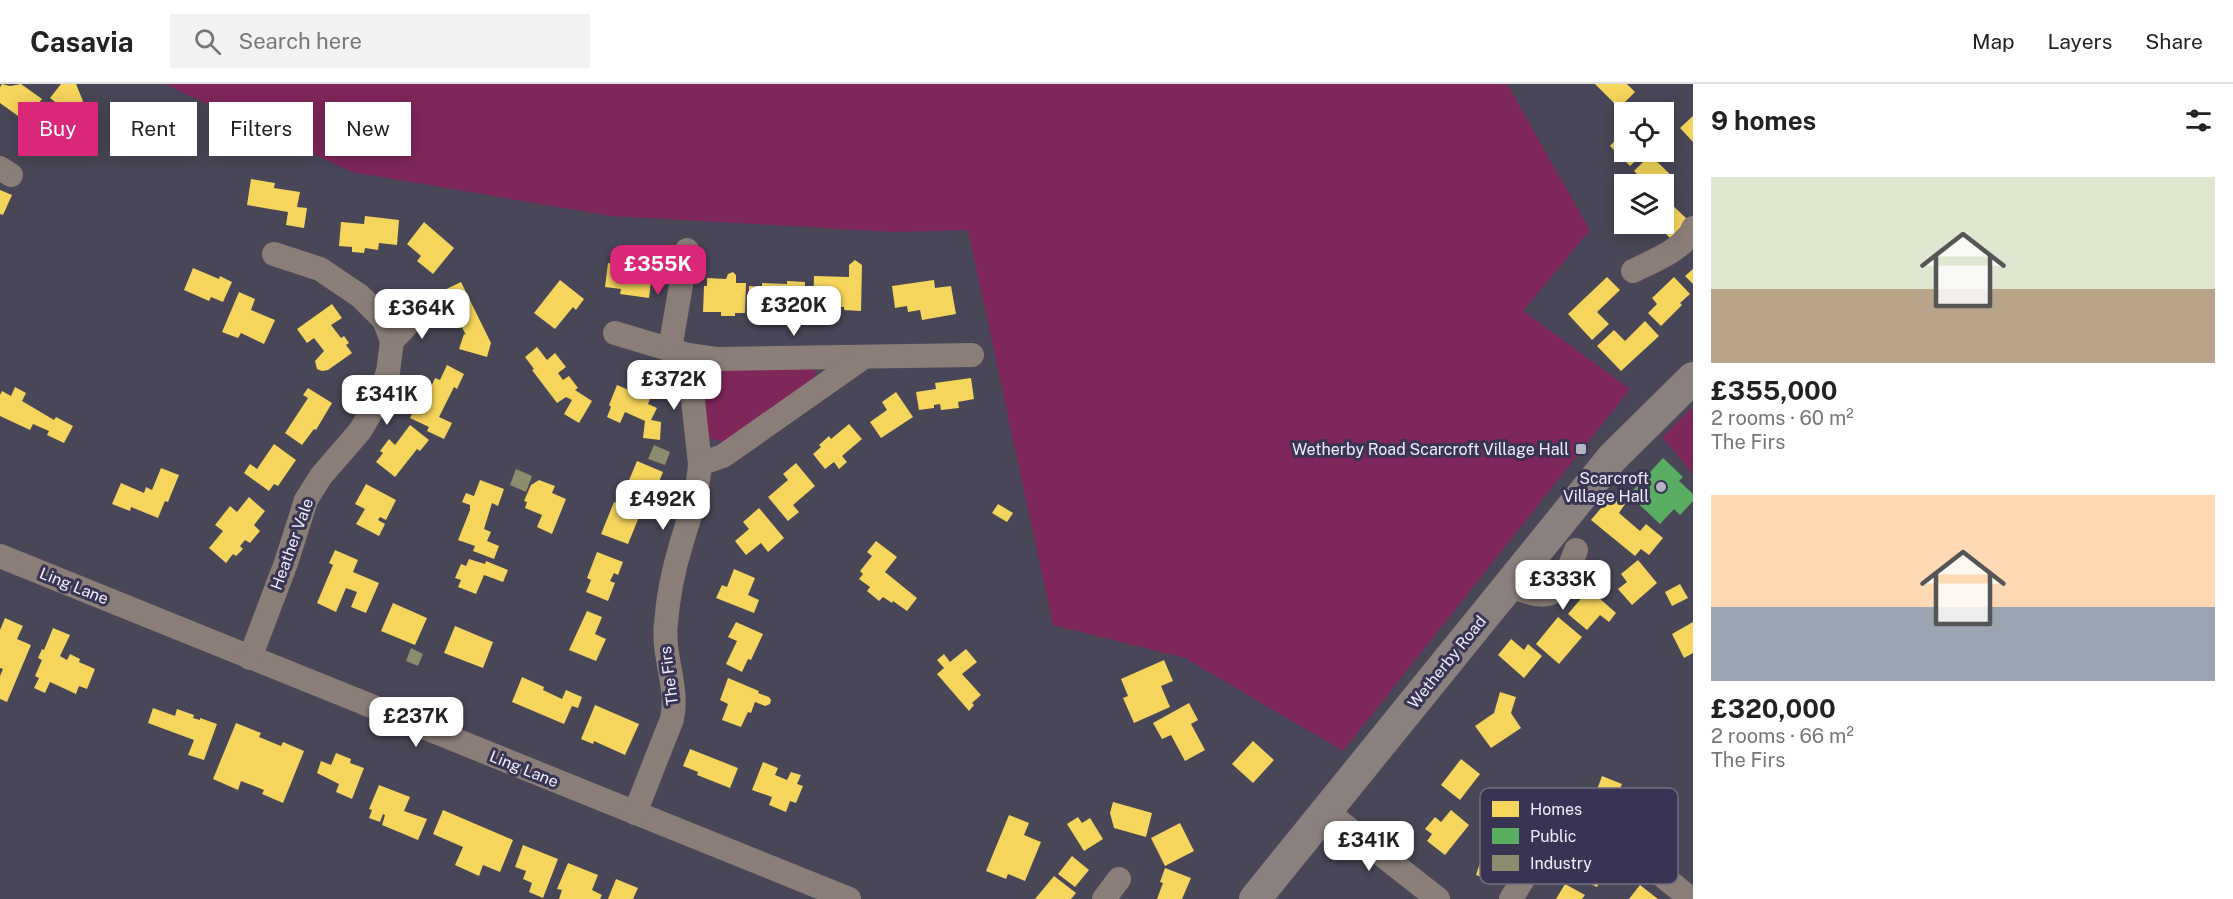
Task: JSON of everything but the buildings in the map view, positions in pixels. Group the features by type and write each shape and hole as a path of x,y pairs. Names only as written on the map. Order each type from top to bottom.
{"main road":[{"name":"Wetherby Road","path":"1255,899 1612,458 1693,378"}],"street":[{"path":"1633,271 1667,255 1691,233 1693,228"},
{"name":"The Firs","path":"635,813 675,707 674,689 666,656 666,618 673,573 695,501 700,464 679,352 687,250"},
{"path":"274,254 320,269 360,296 384,320 392,341 420,310"},
{"path":"615,333 679,352 716,359 972,355"},
{"name":"Heather Vale","path":"250,658 286,563 306,501 321,476 360,431 377,402 388,372 392,341"},
{"path":"700,464 723,456 864,357"},
{"path":"1509,585 1532,595 1545,595 1556,591 1564,582 1576,550"},
{"name":"Ling Lane","path":"0,556 849,899"},
{"path":"1326,811 1438,899"},
{"path":"1104,899 1119,879"},
{"path":"1510,899 1519,884"},
{"path":"1673,884 1691,899"}],"shaded area":[{"path":"165,84 1507,84 1590,230 1523,311 1630,389 1343,751 1185,658 1053,625 968,230 895,232 611,216 352,172 313,154 313,102 209,102 209,105"},
{"path":"813,363 816,378 724,442 709,438 702,369"},
{"path":"1693,407 1693,474 1662,437"}],"place":[{"name":"Wetherby Road Scarcroft Village Hall","path":"1581,449"},
{"name":"Scarcroft Village Hall","path":"1661,487"}]}
